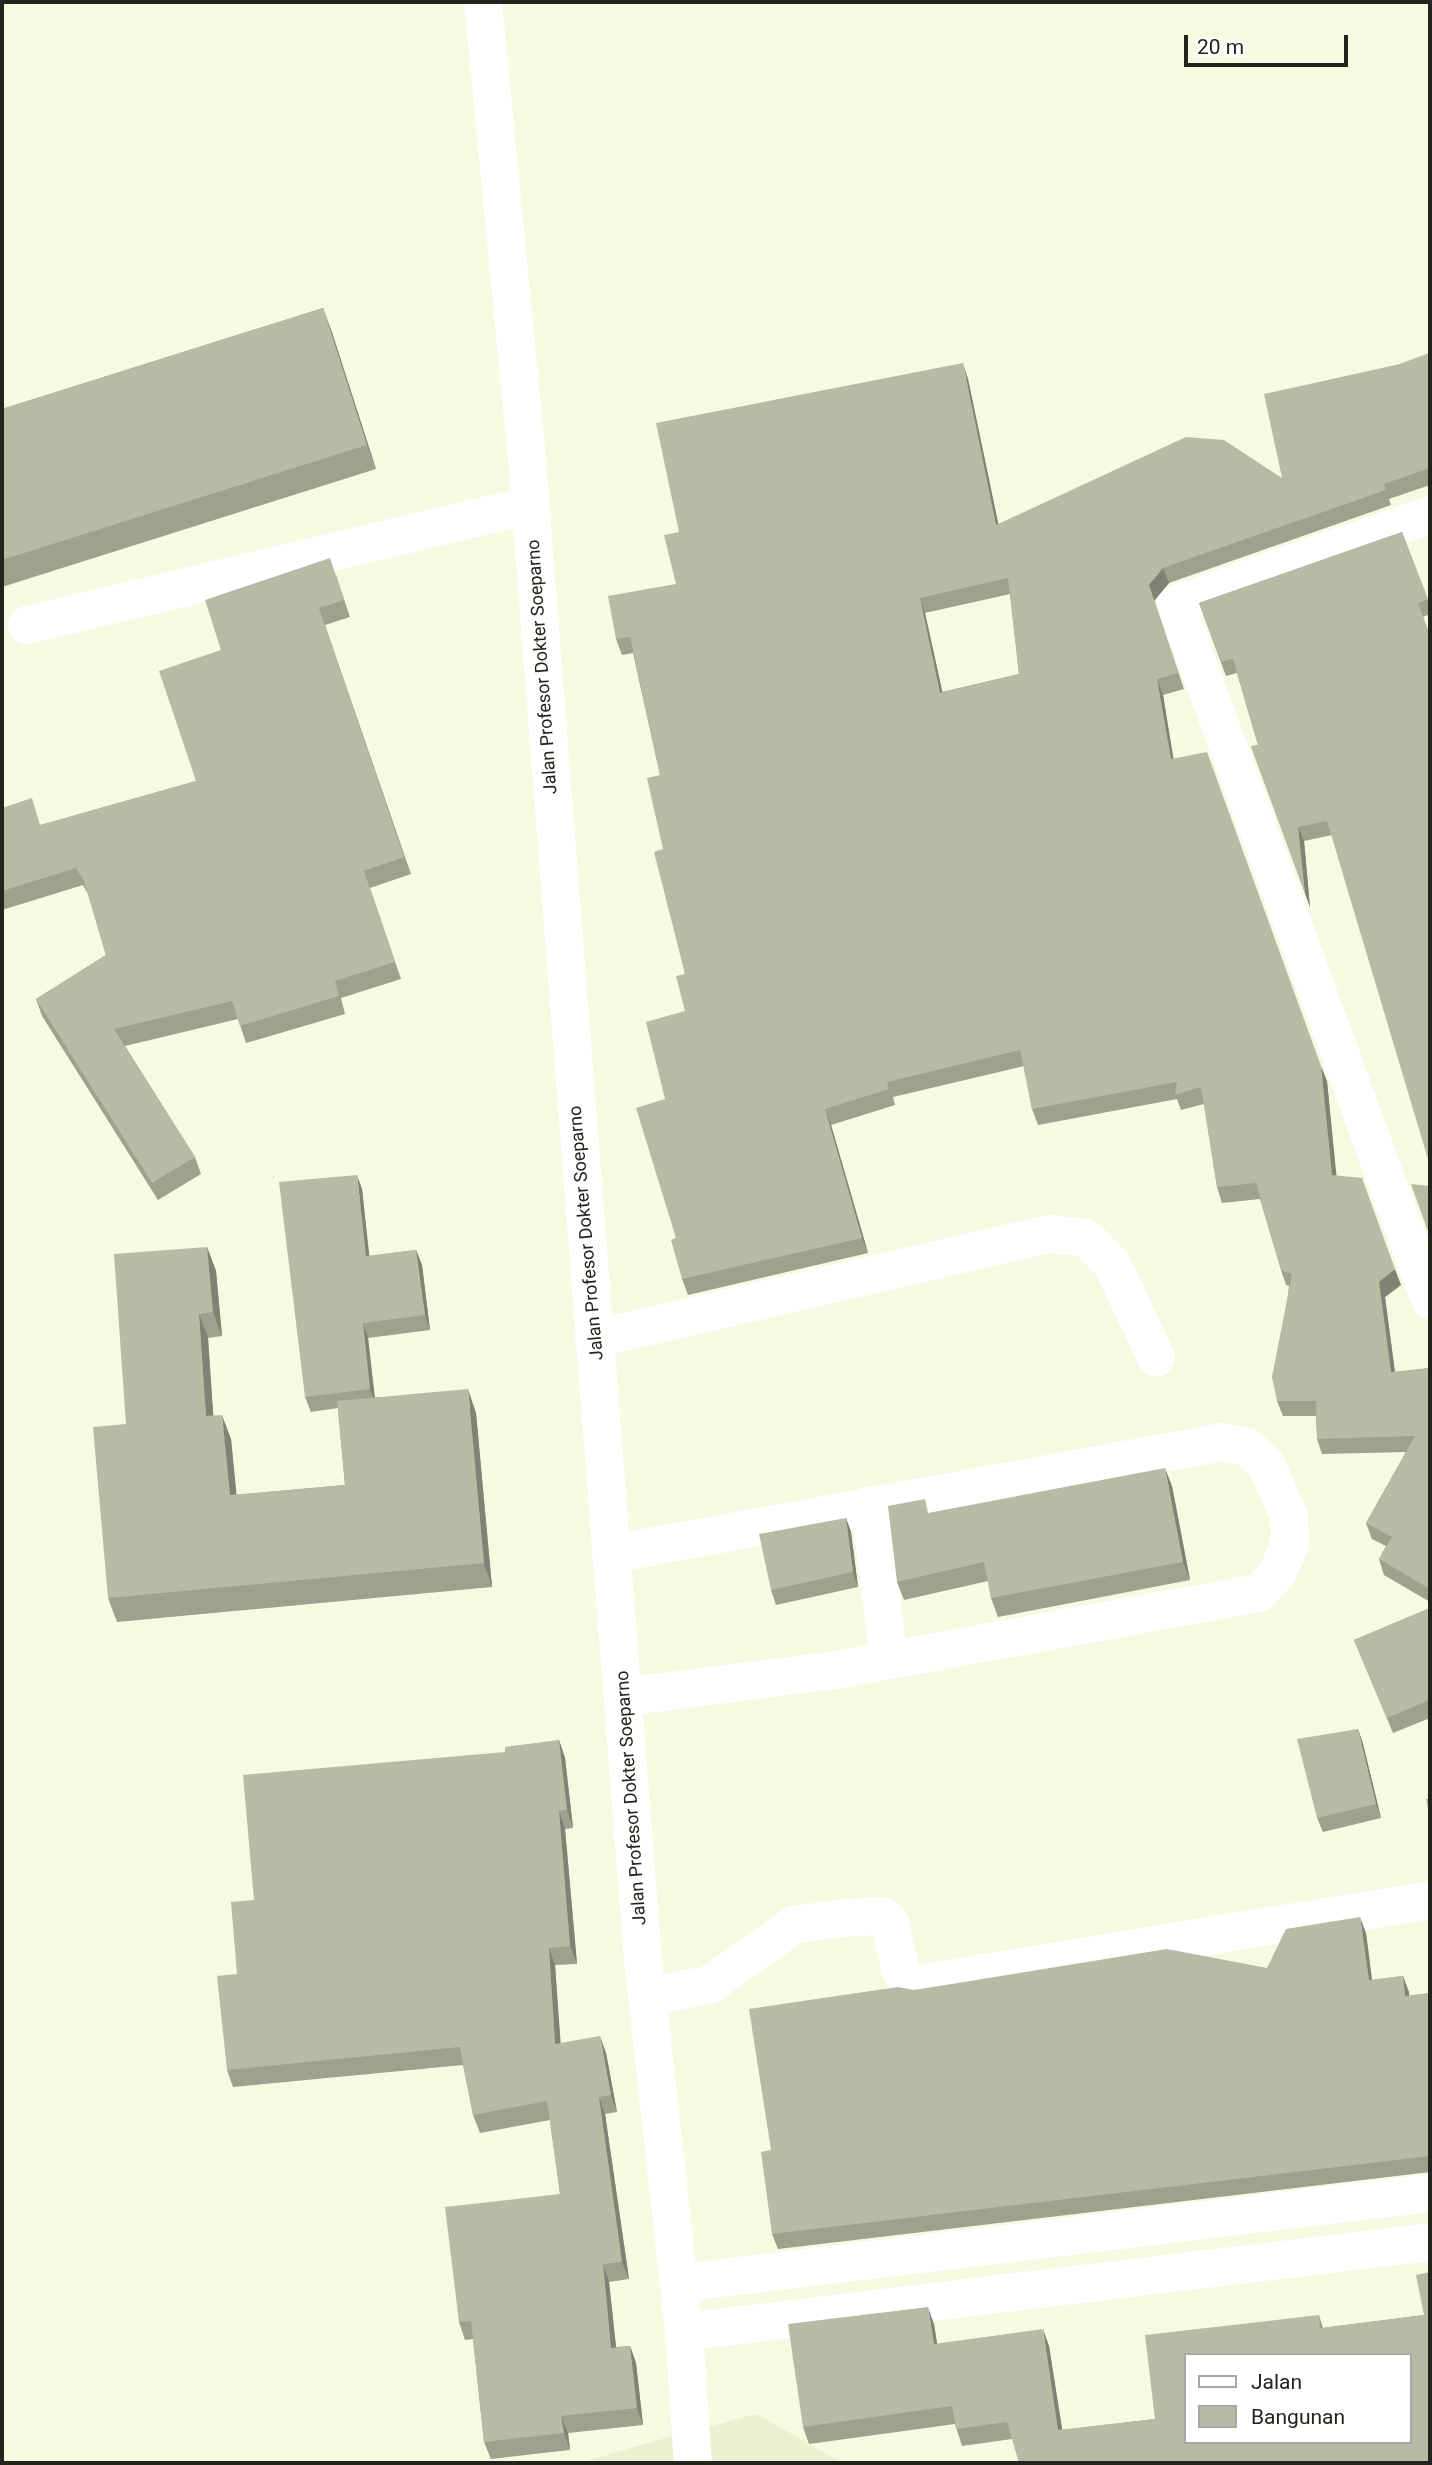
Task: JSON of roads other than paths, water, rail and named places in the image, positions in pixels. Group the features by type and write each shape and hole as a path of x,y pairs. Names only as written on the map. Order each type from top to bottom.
{"street":[{"name":"Jalan Profesor Dokter Soeparno","path":"483,2 530,505 648,1996 684,2332 693,2463"},
{"path":"27,625 530,505"},
{"path":"1430,515 1176,604 1430,1300"},
{"path":"594,1339 1049,1234 1086,1238 1112,1264 1156,1357"},
{"path":"611,1554 1223,1442 1247,1447 1266,1464 1289,1516 1290,1543 1276,1574 1259,1593 889,1660 623,1697"},
{"path":"870,1505 889,1660"},
{"path":"648,1996 709,1985 794,1925 842,1918 883,1916 890,1923 900,1968 906,1980 916,1984 1430,1900"},
{"path":"679,2283 1102,2232 1268,2209 1424,2194 1428,2242 1100,2278 684,2332"},
{"path":"1100,2278 1102,2232"}]}
